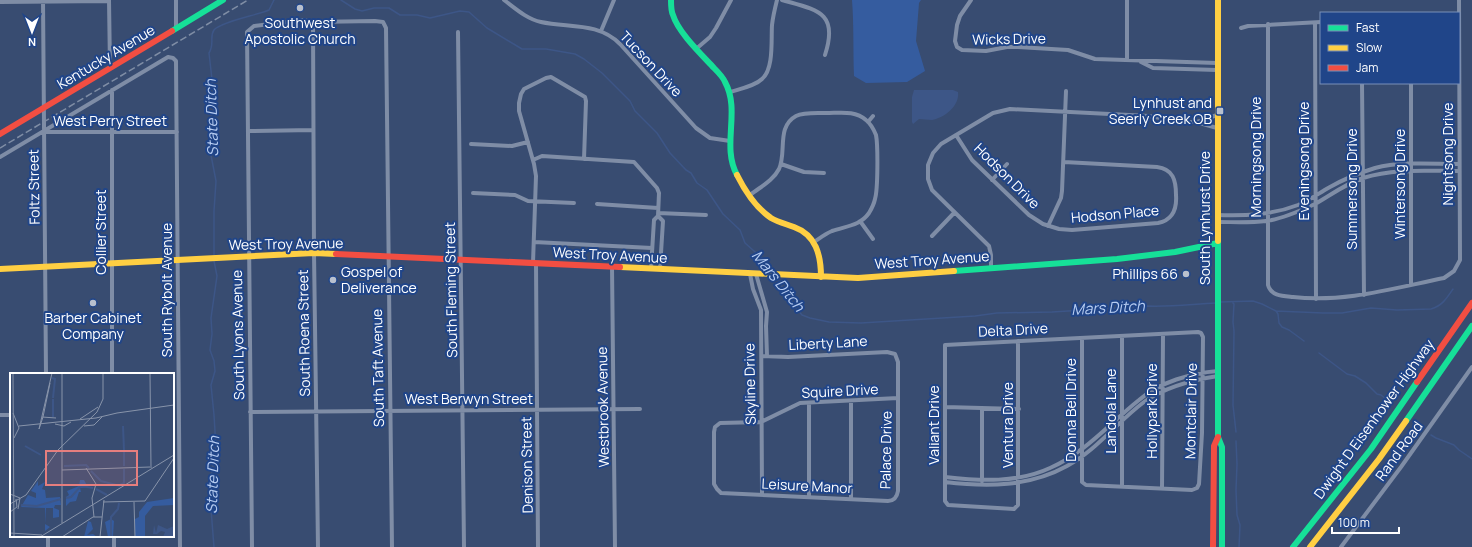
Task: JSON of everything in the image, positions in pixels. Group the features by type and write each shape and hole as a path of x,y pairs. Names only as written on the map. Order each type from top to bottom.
{"main road":[{"name":"Kentucky Avenue","path":"0,134 223,0"},
{"path":"671,0 671,10 679,30 725,81 730,92 733,106 730,156 737,178 762,210 769,216 802,231 814,242 821,258 822,277"},
{"name":"South Lynhurst Drive","path":"1218,0 1218,437 1222,447 1222,547"},
{"name":"West Troy Avenue","path":"0,269 314,253 858,278 1148,255 1176,252 1218,243"},
{"name":"Dwight D Eisenhower Highway","path":"1293,547 1371,448 1472,303"},
{"name":"Dwight D Eisenhower Highway","path":"1310,547 1379,459 1472,326"},
{"name":"South Lynhurst Drive","path":"1214,547 1214,446 1218,437"}],"street":[{"path":"0,2 109,0 110,68"},
{"path":"176,0 176,28"},
{"name":"Tucson Drive","path":"504,0 523,14 540,22 601,31 617,41 696,128 710,138 730,141"},
{"path":"601,31 614,0"},
{"path":"696,49 710,37 730,0"},
{"path":"730,92 756,83 763,79 767,74 770,66 772,24 777,0"},
{"path":"782,0 815,10 823,16 828,23 829,32 828,45 825,55"},
{"name":"Wicks Drive","path":"971,0 960,16 957,25 955,40 957,46 962,50 986,51 1007,47 1018,47 1068,50 1096,59 1217,63"},
{"path":"1127,0 1127,60"},
{"name":"Nightsong Drive","path":"1459,0 1459,12"},
{"name":"Foltz Street","path":"43,1 46,373"},
{"name":"South Lyons Avenue","path":"252,547 247,32 254,26 304,20 313,22"},
{"name":"South Taft Avenue","path":"313,22 383,22 386,28 392,547"},
{"name":"South Roena Street","path":"313,22 318,547"},
{"path":"1241,28 1268,24 1320,22"},
{"name":"Eveningsong Drive","path":"1315,23 1316,299"},
{"name":"Morningsong Drive","path":"1268,24 1268,285 1269,290 1274,294 1316,299"},
{"name":"South Fleming Street","path":"458,32 464,547"},
{"name":"South Rybolt Avenue","path":"112,90 168,57 173,58 176,63 180,547"},
{"name":"Wicks Drive","path":"1139,61 1153,68 1217,70"},
{"name":"Denison Street","path":"538,547 534,242 536,180 533,160 518,108 521,94 524,89 546,78 551,78 586,99 584,159"},
{"name":"Summersong Drive","path":"1362,84 1364,295"},
{"name":"Wintersong Drive","path":"1411,84 1411,285"},
{"name":"Nightsong Drive","path":"1411,285 1450,276 1454,272 1460,260 1459,84"},
{"path":"0,157 112,90"},
{"name":"Collier Street","path":"112,90 112,373"},
{"path":"1048,226 1061,196 1064,162 1066,91"},
{"path":"991,268 991,255 988,246 932,190 928,179 927,170 931,157 937,148 956,135 993,113 1012,109 1149,116 1181,122 1196,122 1217,128"},
{"path":"750,195 773,177 781,164 785,129 790,120 797,116 806,114 851,113 860,116 868,122 876,136 875,201 869,212 860,221 849,227 828,233 814,242"},
{"path":"1196,122 1217,115"},
{"path":"868,122 873,116"},
{"path":"248,130 314,130"},
{"name":"West Perry Street","path":"44,131 177,132"},
{"name":"Hodson Drive","path":"956,135 970,158 992,180 1029,215 1048,226"},
{"path":"471,144 512,146 528,142"},
{"path":"533,160 542,156 634,162 658,190 658,214 654,220 651,269"},
{"name":"Hodson Place","path":"1048,226 1072,230 1158,223 1168,219 1174,214 1176,208 1176,181 1165,169 1157,167 1064,162"},
{"path":"781,164 804,172 824,172"},
{"path":"992,180 1007,164"},
{"path":"1217,219 1282,211 1315,197 1346,178 1376,168 1411,164 1459,164"},
{"path":"1217,219 1267,221 1294,213 1315,204 1342,187 1363,178 1383,173 1411,171 1459,172"},
{"path":"472,193 514,195 528,201 574,203"},
{"path":"597,204 658,208"},
{"path":"932,236 954,212"},
{"path":"658,214 706,215"},
{"path":"658,214 663,220 660,269"},
{"path":"860,221 873,239"},
{"path":"534,242 652,248"},
{"name":"Westbrook Avenue","path":"612,266 615,547"},
{"name":"Skyline Drive","path":"753,274 753,289 761,310 762,495"},
{"name":"Skyline Drive","path":"753,274 767,312 767,356"},
{"path":"1316,299 1337,299 1411,285"},
{"name":"Delta Drive","path":"945,345 1201,333"},
{"name":"Montclair Drive","path":"1162,489 1192,490 1196,489 1199,484 1203,379 1203,336 1201,333"},
{"name":"Hollypark Drive","path":"1162,489 1163,334"},
{"name":"Landola Lane","path":"1122,336 1122,487"},
{"name":"Donna Bell Drive","path":"1082,338 1081,479 1086,485 1122,487"},
{"name":"Ventura Drive","path":"1016,508 1019,504 1018,341"},
{"name":"Valiant Drive","path":"945,345 945,501 947,505 950,506 1016,508"},
{"name":"Liberty Lane","path":"762,356 788,357 887,352 895,354"},
{"name":"Palace Drive","path":"895,354 898,362 898,491 895,498"},
{"name":"Rand Road","path":"1341,547 1397,473 1472,367"},
{"path":"945,480 982,485 1001,485 1050,469 1082,450 1140,399 1163,385 1193,374 1203,372 1218,373"},
{"path":"945,480 1019,480 1046,476 1067,466 1082,456 1099,443 1122,420 1145,402 1180,385 1203,379 1218,373"},
{"name":"Squire Drive","path":"717,490 714,484 714,430 717,425 724,422 761,422 796,404 898,398"},
{"path":"851,401 851,499"},
{"path":"809,403 809,497"},
{"path":"945,408 1018,409"},
{"path":"982,408 982,485"},
{"name":"West Berwyn Street","path":"250,412 640,409"},
{"path":"174,413 179,413"},
{"path":"1122,487 1162,489"},
{"name":"Leisure Manor","path":"717,490 723,493 890,501 895,498"}],"shaded area":[{"path":"852,0 921,0 919,3 916,41 925,71 907,82 866,83 854,76"},
{"path":"914,90 953,90 958,92 958,97 954,106 941,117 932,120 919,119 913,124 912,97"}],"waterway":[{"name":"State Ditch","path":"214,255 216,181 210,150 210,133 211,116 215,106 209,53 212,46 212,35 214,30 224,24 269,10 274,0"},
{"name":"Mars Ditch","path":"341,0 355,9 362,11 374,8 389,8 400,15 417,15 430,18 460,11 469,12 487,28 522,49 546,49 575,54 584,59 602,73 630,101 635,111 657,133 670,153 686,170 691,173 697,183 707,190 723,214 740,230 745,243 763,259 774,273"},
{"name":"State Ditch","path":"214,261 217,276 211,318 212,334 210,350 214,361 215,371 211,385 216,448 211,476 211,509 214,547"},
{"name":"Mars Ditch","path":"776,277 802,315 829,322 861,323 975,316 997,313 1052,312 1216,303"},
{"path":"1276,311 1342,313 1371,308 1397,310 1431,309 1441,304 1453,289"},
{"name":"Mars Ditch","path":"1220,302 1253,301 1262,304 1276,311 1278,314 1279,323 1282,327 1289,330 1304,341"},
{"path":"1233,303 1233,405 1236,432"},
{"name":"Mars Ditch","path":"1319,353 1347,374 1355,376 1366,383 1377,394 1381,395 1387,400"},
{"name":"Mars Ditch","path":"1431,435 1454,445 1472,459"},
{"path":"1236,441 1237,515 1240,525 1239,547"}],"railway":[{"path":"0,148 248,0"}],"traffic: fast":[{"path":"172,31 223,0"},
{"path":"671,0 672,13 676,22 690,43 722,76 725,82 731,105 731,152 737,175"},
{"path":"1218,241 1218,437 1222,447 1222,547"},
{"path":"954,271 1117,259 1175,252 1218,243"},
{"path":"1406,421 1472,326"},
{"path":"1293,547 1371,449 1417,382"}],"traffic: slow":[{"path":"1218,0 1218,241"},
{"path":"737,175 751,199 760,209 771,218 794,227 808,235 816,247 820,261 821,277"},
{"path":"0,269 314,253 336,254"},
{"path":"620,267 858,278 954,271"},
{"path":"1310,547 1379,459 1406,421"}],"traffic: jam":[{"path":"0,134 172,31"},
{"path":"336,254 620,267"},
{"path":"1417,382 1472,303"},
{"path":"1213,547 1214,446 1218,437"}],"place":[{"name":"Southwest Apostolic Church","path":"300,8"},
{"name":"Lynhust and Seerly Creek OB","path":"1220,111"},
{"name":"Phillips 66","path":"1186,274"},
{"name":"Gospel of Deliverance","path":"333,280"},
{"name":"Barber Cabinet Company","path":"93,303"}]}
